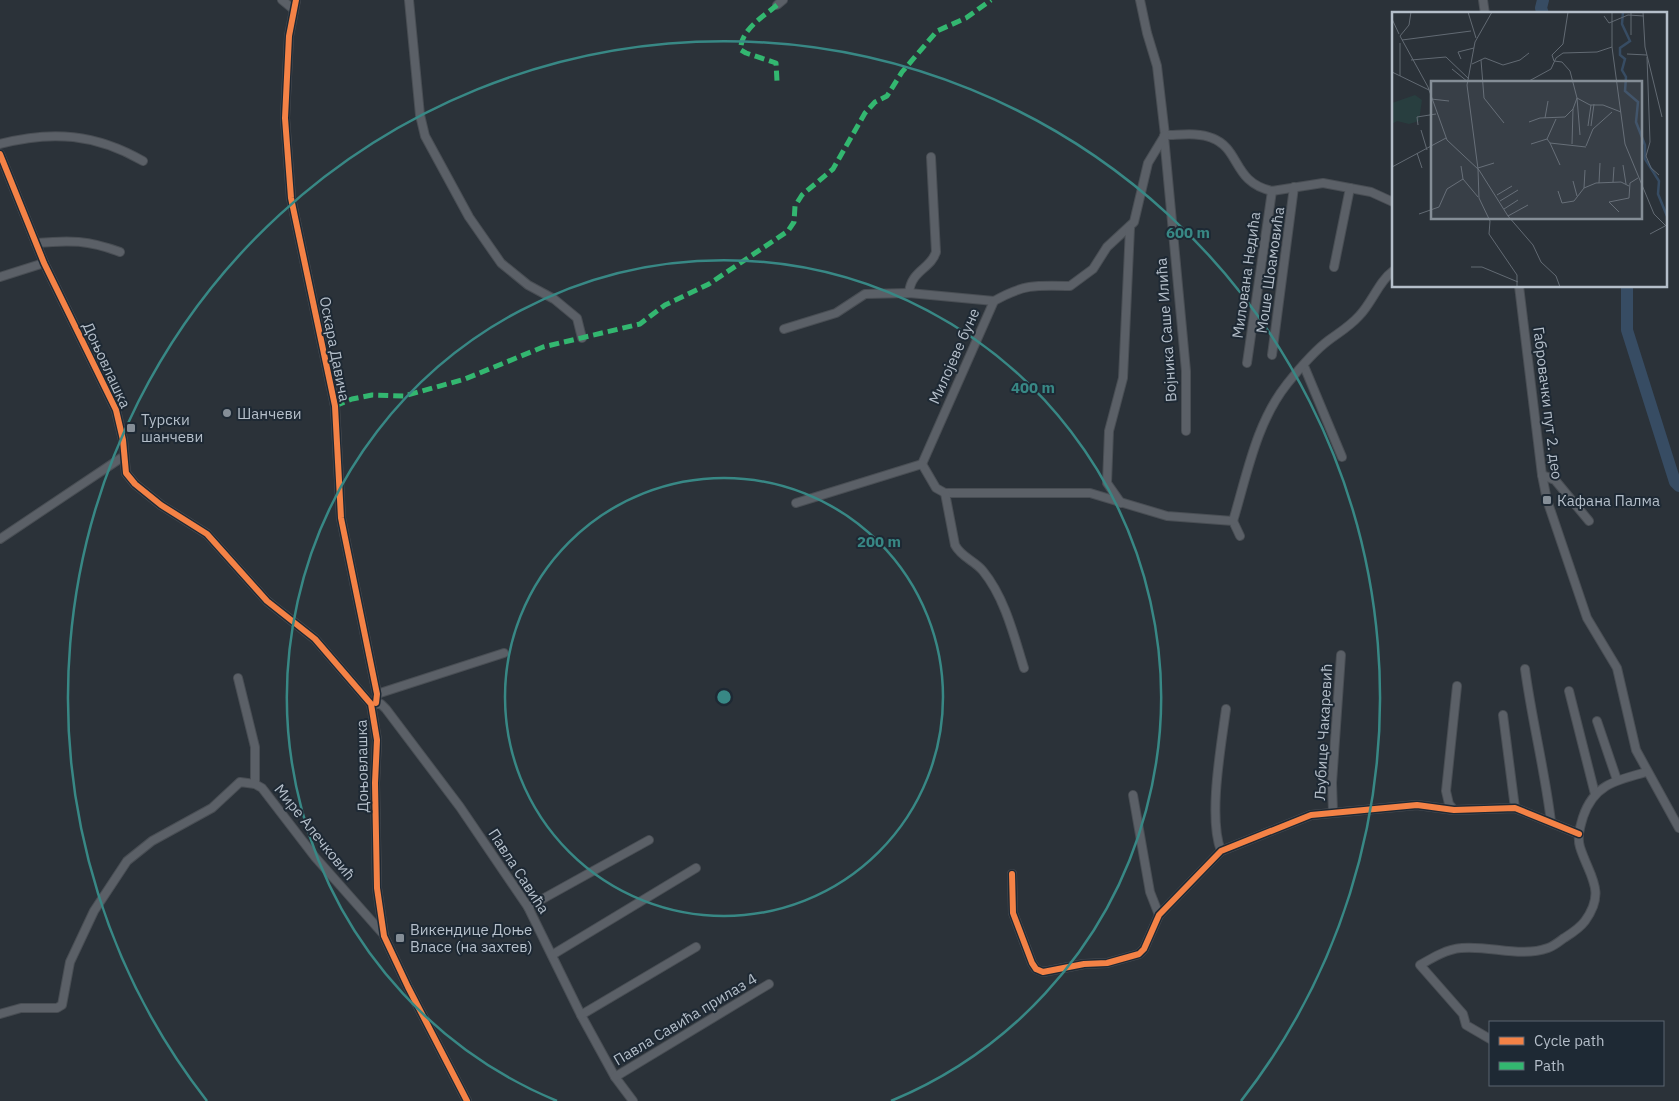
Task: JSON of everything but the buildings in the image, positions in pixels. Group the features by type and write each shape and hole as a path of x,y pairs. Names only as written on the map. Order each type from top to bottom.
{"street":[{"path":"282,0 294,9"},
{"name":"Оскара Давича","path":"296,0 289,36 285,118 291,198 335,406 341,518 377,694 374,704"},
{"path":"408,0 420,116 425,136 469,217 501,262 528,285 554,299 577,318 582,338"},
{"name":"Војника Саше Илића","path":"1140,0 1147,33 1158,66 1163,137 1186,371 1186,431"},
{"path":"0,144 36,136 87,138 127,152 143,161"},
{"path":"1121,503 1107,484 1109,432 1122,378 1130,228 1134,222 1148,163 1163,137 1204,136 1217,141 1229,152 1244,177 1260,188 1272,192 1323,183 1379,194 1392,201"},
{"name":"Доњовлашка","path":"0,154 44,263 116,410 123,440 126,473 134,484 207,534 266,601 316,639 374,704 377,740 375,783 377,878 384,936 467,1101"},
{"path":"909,293 914,277 934,258 936,252 931,157"},
{"name":"Моше Шоамовића","path":"1272,356 1294,187"},
{"path":"1334,267 1350,188"},
{"name":"Милована Недића","path":"1247,362 1272,192"},
{"name":"Милојеве буне","path":"922,464 994,301 1013,290 1034,285 1070,286 1092,269 1107,247 1130,228"},
{"path":"36,243 70,240 95,242 120,252"},
{"path":"0,277 44,263"},
{"path":"1240,536 1233,522 1260,430 1270,409 1287,384 1328,341 1350,326 1366,309 1385,277 1392,272"},
{"name":"Габровачки пут 2. део","path":"1520,288 1542,475 1547,500 1587,618 1617,668 1636,750 1679,828"},
{"path":"784,329 836,313 866,294 909,293 994,301"},
{"path":"1304,366 1342,458"},
{"path":"0,539 124,456"},
{"path":"796,502 922,464 936,488 945,493 1090,493 1167,516 1233,522"},
{"path":"1542,475 1555,480 1589,521"},
{"path":"945,493 955,545 959,552 983,570 997,591 1024,668"},
{"path":"377,694 504,653"},
{"name":"Љубице Чакаревић","path":"1333,812 1332,783 1341,654"},
{"path":"1525,669 1530,707 1546,777 1551,822"},
{"name":"Мире Алечковић","path":"238,678 255,747 257,766 255,784 262,788 315,857 384,936"},
{"path":"1454,810 1449,804 1446,791 1457,686"},
{"path":"1569,691 1595,794"},
{"name":"Павла Савића","path":"374,704 381,704 386,709 460,807 528,907 581,1015 615,1077 633,1101"},
{"path":"1221,851 1215,828 1221,743 1226,709"},
{"path":"1503,715 1515,808"},
{"path":"1597,721 1617,780"},
{"path":"1489,1038 1466,1025 1463,1014 1420,965 1449,950 1462,948 1512,952 1548,948 1579,929 1592,910 1596,892 1596,884 1580,846 1579,834 1586,809 1595,794 1617,780 1648,772"},
{"path":"0,1014 21,1008 57,1008 62,1005 70,962 94,911 127,861 152,841 212,808 240,782 255,784"},
{"path":"1133,795 1150,892 1159,915"},
{"path":"1012,874 1013,913 1032,963 1036,970 1043,972 1076,965 1107,963 1139,954 1144,949 1159,915 1221,851 1311,815 1417,805 1454,810 1515,808 1579,834"},
{"path":"528,907 649,840"},
{"path":"552,954 696,868"},
{"path":"581,1015 696,946"},
{"name":"Павла Савића прилаз 4","path":"615,1077 769,984"}],"waterway":[{"path":"1542,12 1541,8 1543,0"},
{"path":"1627,288 1627,330 1675,482 1679,486"}],"marked path":[{"path":"335,406 352,399 372,395 404,396 465,379 543,347 640,324 665,305 709,284 788,231 794,222 795,206 802,195 833,169 865,113 875,102 887,96 902,72 937,31 966,18 991,0"},
{"path":"777,5 753,24 741,43 741,50 746,53 776,63 777,81"}],"cycle path":[{"path":"296,0 289,36 285,118 291,198 335,406 341,518 377,694 376,703"},
{"path":"0,154 44,263 116,410 123,440 126,473 135,484 161,505 207,534 267,601 315,639 371,704 377,740 375,783 377,888 384,936 467,1101"},
{"path":"1012,874 1013,913 1032,963 1036,969 1043,972 1084,964 1107,963 1139,954 1144,949 1159,915 1221,851 1311,815 1417,805 1454,810 1515,808 1579,834"}],"place":[{"name":"Шанчеви","path":"227,413"},
{"name":"Турски шанчеви","path":"131,428"},
{"name":"Кафана Палма","path":"1547,500"},
{"name":"Викендице Доње Власе (на захтев)","path":"400,938"}]}
